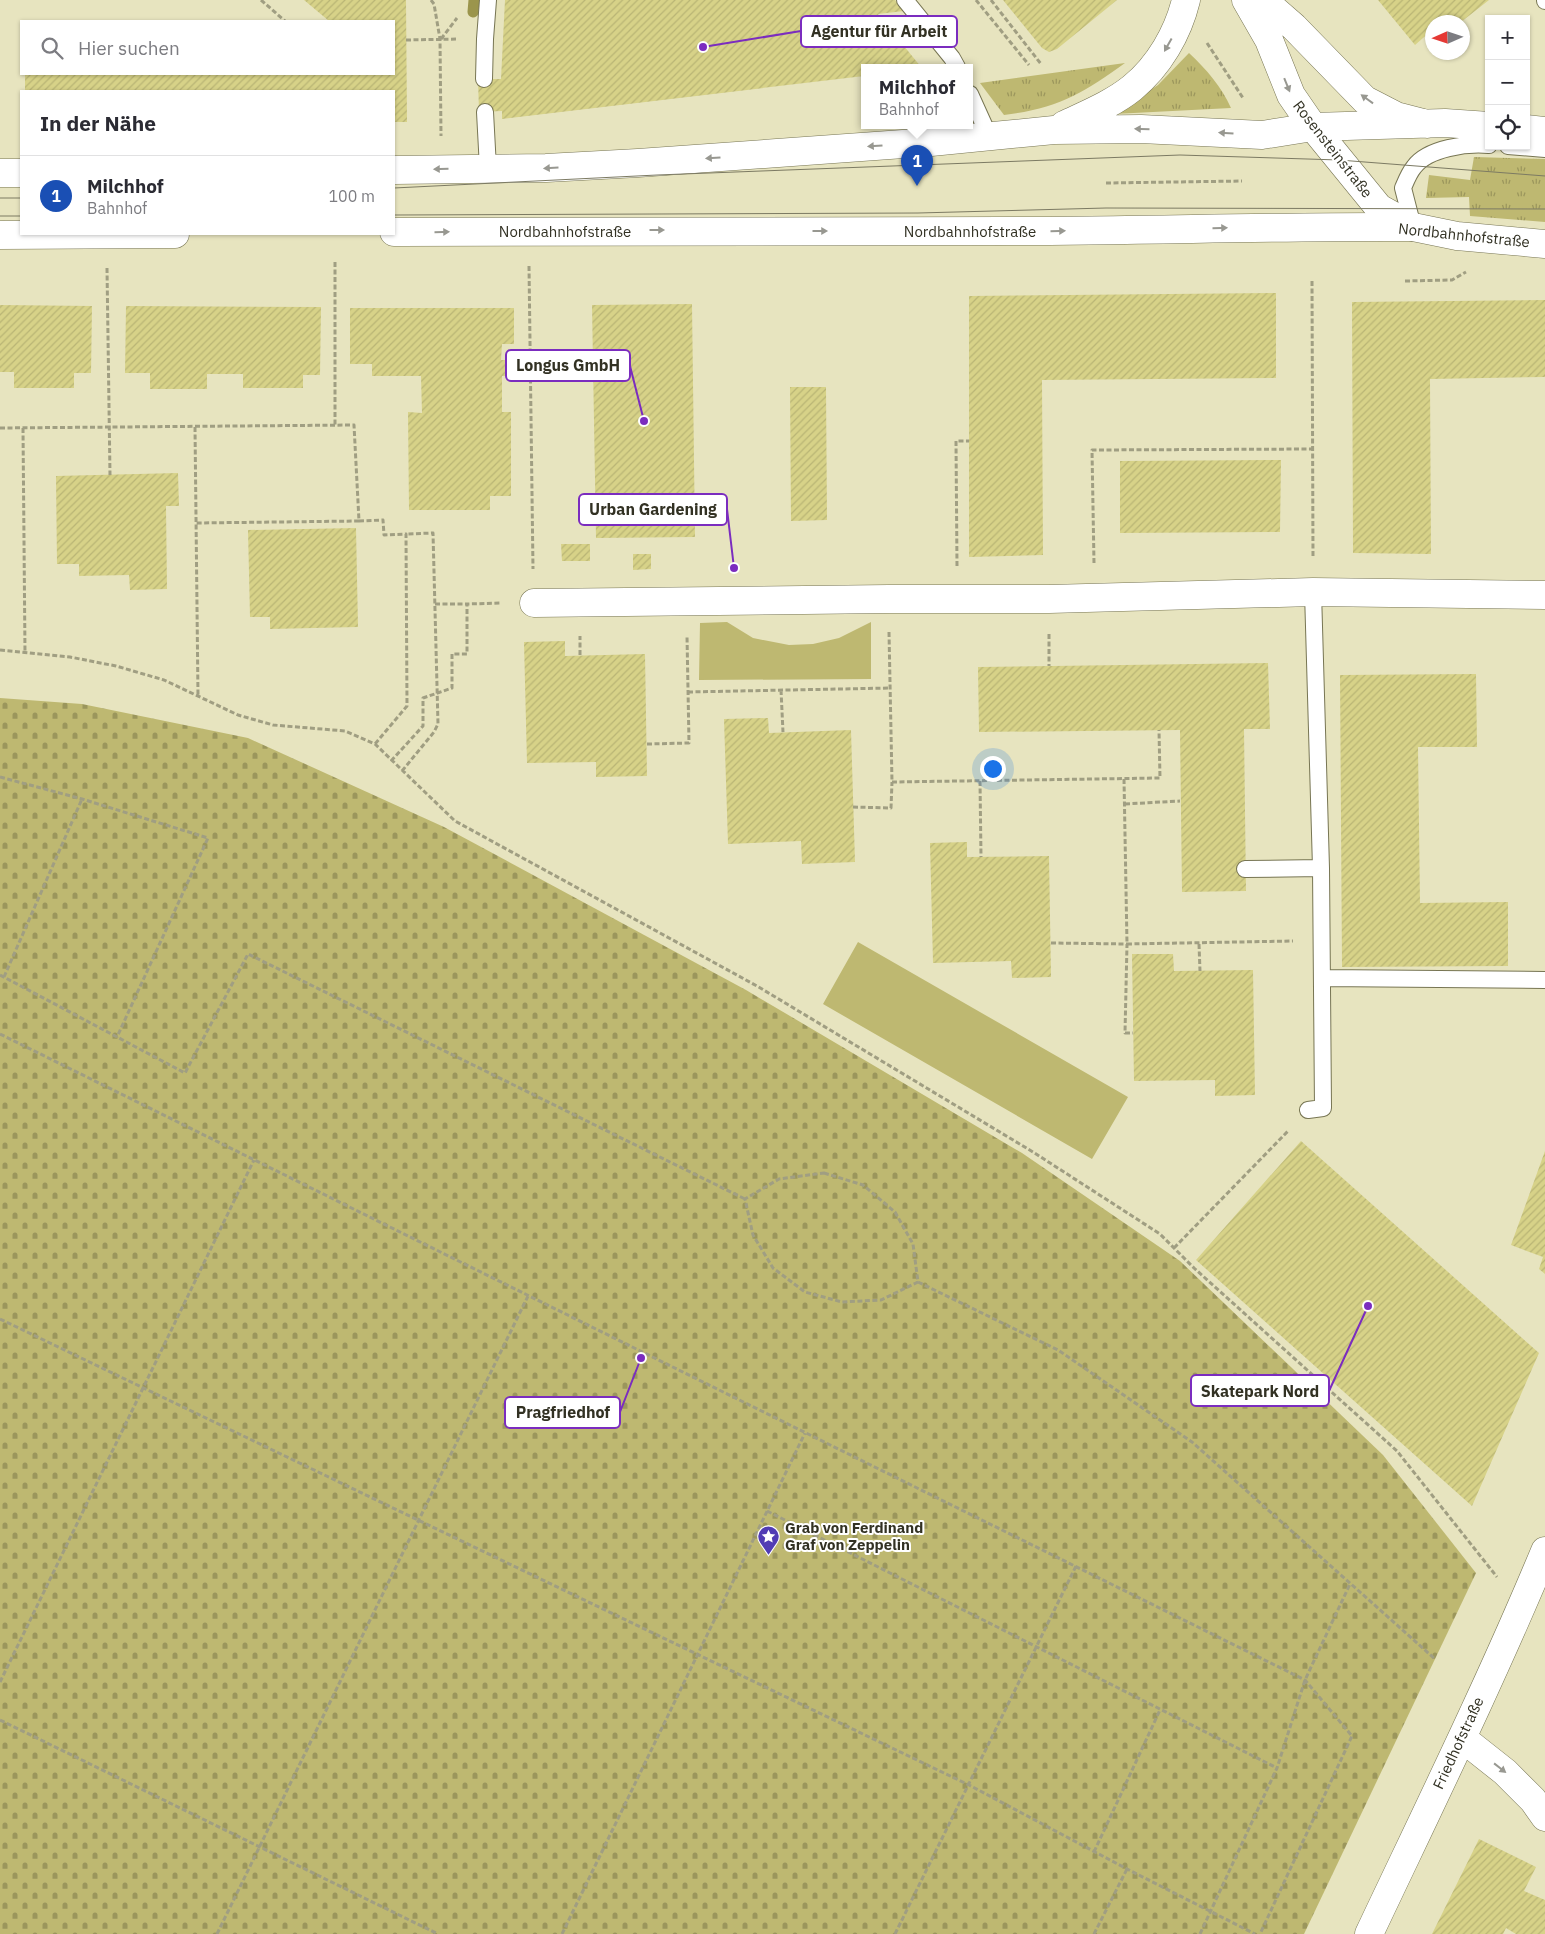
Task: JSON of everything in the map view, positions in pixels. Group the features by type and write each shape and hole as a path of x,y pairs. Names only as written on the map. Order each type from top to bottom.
{"street":[{"name":"Rosensteinstraße","path":"1246,0 1269,40 1291,95 1313,127 1380,208 1413,227"},
{"path":"1263,0 1294,27 1365,100 1396,116 1427,124"},
{"path":"1054,130 1105,106 1133,88 1162,56 1184,10"},
{"path":"395,170 546,168 1054,130 1141,128 1262,135 1313,127 1445,123 1485,126"},
{"path":"1530,129 1545,130"},
{"path":"0,173 20,173"},
{"name":"Nordbahnhofstraße","path":"395,232 600,230 1047,231 1243,227 1413,227 1457,236 1545,244"},
{"path":"0,235 20,235"},
{"path":"534,603 1096,598 1313,592 1545,595"},
{"name":"Friedhofstraße","path":"1368,1934 1462,1738 1545,1551"},
{"path":"1462,1738 1505,1772 1533,1800 1545,1817"}],"lane":[{"path":"484,79 488,0"},
{"path":"905,0 955,64"},
{"path":"973,101 989,136"},
{"path":"485,112 488,168"},
{"path":"1413,227 1403,188 1414,166 1435,151 1478,144 1485,145"},
{"path":"1530,148 1545,149"},
{"path":"1308,1110 1323,1108 1322,868 1313,592"},
{"path":"1245,869 1322,868"},
{"path":"1323,978 1545,980"}],"path":[{"path":"261,0 284,20"},
{"path":"431,0 434,4 440,40 442,169"},
{"path":"976,0 1029,66"},
{"path":"991,0 1041,64"},
{"path":"1184,10 1193,28 1206,42 1247,104"},
{"path":"440,40 461,13"},
{"path":"406,40 485,39"},
{"path":"1106,183 1242,181"},
{"path":"435,604 534,603 529,260"},
{"path":"335,262 335,425"},
{"path":"107,264 111,428 110,475"},
{"path":"1405,281 1452,280 1469,270"},
{"path":"1312,281 1313,592"},
{"path":"0,428 354,425 359,521"},
{"path":"195,427 198,696"},
{"path":"23,428 25,653"},
{"path":"957,599 956,442 969,441"},
{"path":"1096,598 1092,450 1313,449"},
{"path":"196,523 383,520 384,535 433,533 438,724 434,732 402,771"},
{"path":"375,744 408,706 406,534"},
{"path":"854,807 891,808 889,599"},
{"path":"647,744 689,743 687,602"},
{"path":"391,760 423,726 423,698 452,688 452,654 467,654 467,604"},
{"path":"0,650 70,657 116,666 164,680 238,715 273,725 345,731 375,744 455,821 757,986 1033,1152 1160,1234 1397,1451 1522,1605"},
{"path":"688,692 890,688"},
{"path":"782,690 783,732"},
{"path":"892,782 1160,778 1159,730"},
{"path":"0,777 82,799 208,838 117,1037"},
{"path":"1124,779 1127,944 1126,1033 1133,1033"},
{"path":"980,780 981,857"},
{"path":"4,977 82,799"},
{"path":"1124,804 1180,801"},
{"path":"1051,943 1199,944 1322,940"},
{"path":"1199,944 1200,971"},
{"path":"0,975 185,1073 248,954 745,1199"},
{"path":"0,1034 1305,1680 1352,1736 1260,1934"},
{"path":"1174,1248 1308,1110"},
{"path":"0,1682 254,1160"},
{"path":"745,1199 779,1179 824,1173 863,1185 895,1212 913,1244 918,1282"},
{"path":"745,1199 753,1235 773,1268 804,1292 842,1302 881,1300 918,1282"},
{"path":"918,1282 1058,1350 1192,1442 1435,1659"},
{"path":"217,1934 528,1296"},
{"path":"0,1320 969,1785 1127,1870 1255,1934"},
{"path":"562,1934 805,1433"},
{"path":"767,1511 1277,1768"},
{"path":"895,1934 1076,1566"},
{"path":"1200,1934 1277,1768 1305,1680 1350,1584"},
{"path":"1094,1852 1160,1710"},
{"path":"0,1720 438,1934"},
{"path":"1094,1934 1127,1870"}],"green space":[{"path":"1189,53 1213,79 1231,108 1114,114 1158,85"},
{"path":"1125,63 1096,83 1069,98 1039,109 1004,115 980,83"},
{"path":"1474,157 1545,159 1545,222 1470,216 1469,197 1426,198 1429,175 1470,180"},
{"path":"727,622 753,638 789,645 813,644 839,638 871,622 871,679 699,680 700,623"},
{"path":"0,698 82,704 248,738 444,827 746,990 1022,1153 1180,1261 1383,1455 1476,1573 1304,1934 0,1934"},
{"path":"858,942 1128,1097 1092,1159 823,1004"}],"building":[{"path":"304,0 406,0 407,122 395,122 395,90 25,90 25,75 395,75 395,20 328,20"},
{"path":"505,0 895,0 904,11 878,14 919,64 861,64 861,76 502,119 502,111 479,112 478,79 501,79"},
{"path":"1003,0 1117,0 1057,49 1049,52 1042,48"},
{"path":"1378,0 1489,0 1470,15 1425,15 1425,36 1415,45"},
{"path":"1276,293 1276,378 1042,380 1043,555 969,557 969,296"},
{"path":"1545,300 1545,377 1430,379 1431,554 1353,553 1352,302"},
{"path":"692,304 695,537 596,538 592,305"},
{"path":"0,305 92,306 91,373 74,373 74,388 14,388 14,372 0,372"},
{"path":"126,306 321,307 320,375 303,375 303,388 243,388 243,374 207,374 207,389 150,389 150,373 125,373"},
{"path":"350,308 514,308 514,344 502,344 501,360 514,360 514,376 502,376 502,412 511,412 511,496 490,496 490,510 409,510 408,412 422,413 421,376 372,376 372,364 350,364"},
{"path":"790,387 826,387 827,520 791,521"},
{"path":"1281,460 1280,532 1120,533 1120,461"},
{"path":"178,473 179,506 166,506 167,589 130,590 129,575 79,576 79,564 57,564 56,476"},
{"path":"356,528 358,627 270,629 270,617 250,617 248,530"},
{"path":"561,544 590,544 590,561 562,561"},
{"path":"633,554 651,554 651,569 633,570"},
{"path":"565,641 565,656 645,654 647,776 596,777 596,762 527,763 524,642"},
{"path":"1268,663 1270,729 1244,729 1246,891 1182,892 1180,730 979,732 978,667"},
{"path":"1476,674 1477,747 1418,747 1420,903 1508,902 1508,966 1342,967 1340,675"},
{"path":"768,718 769,733 851,730 855,862 802,864 801,841 728,844 724,719"},
{"path":"967,842 967,857 1049,856 1051,977 1012,978 1011,961 933,963 930,843"},
{"path":"1132,954 1173,954 1174,971 1253,970 1255,1095 1215,1096 1215,1080 1134,1081"},
{"path":"1301,1141 1539,1353 1472,1506 1196,1260"},
{"path":"1545,1151 1545,1274 1539,1269 1543,1257 1511,1245"},
{"path":"1479,1839 1536,1867 1524,1891 1545,1900 1545,1934 1516,1934 1506,1928 1503,1934 1432,1934"}],"waterway":[{"path":"473,12 474,0"}],"tram line":[{"path":"395,188 657,175 1180,155 1339,160 1545,176"},
{"path":"0,198 20,198"},
{"path":"395,215 918,213 1106,208 1545,209"},
{"path":"0,216 20,216"}],"place":[{"name":"Agentur für Arbeit","path":"703,47"},
{"name":"Milchhof","path":"917,186"},
{"name":"Longus GmbH","path":"644,421"},
{"name":"Urban Gardening","path":"734,568"},
{"name":"Skatepark Nord","path":"1368,1306"},
{"name":"Pragfriedhof","path":"641,1358"},
{"name":"Grab von Ferdinand Graf von Zeppelin","path":"769,1555"}]}
